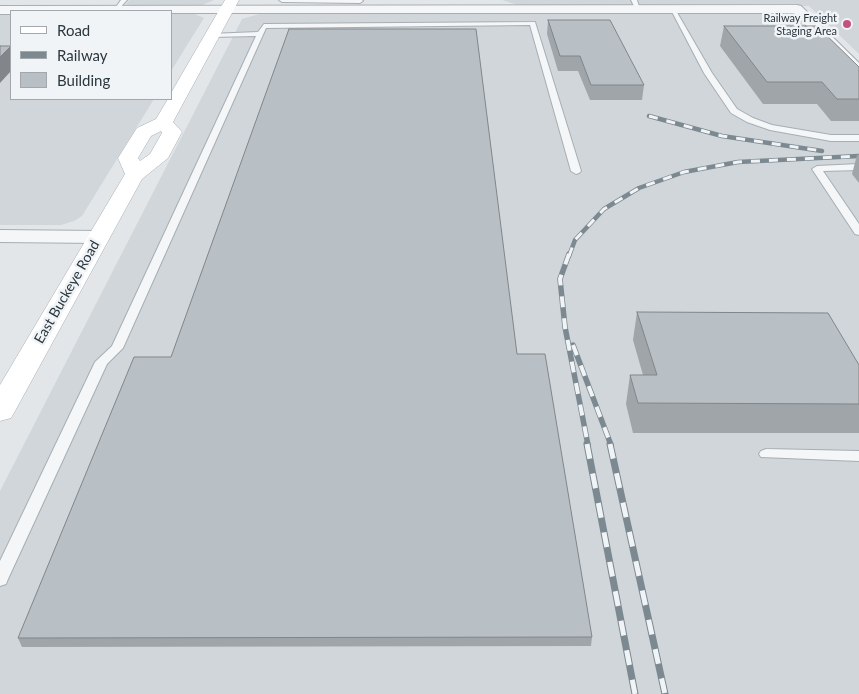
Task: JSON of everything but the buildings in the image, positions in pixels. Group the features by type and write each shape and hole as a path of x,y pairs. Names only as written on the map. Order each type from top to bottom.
{"main road":[{"name":"East Buckeye Road","path":"0,411 135,174 158,158 172,132 163,123 229,5"}],"street":[{"path":"1,10 14,0"},
{"path":"1,10 115,10 229,5 491,5 636,2 672,9 797,9 859,71"},
{"path":"0,236 98,237"}],"lane":[{"path":"115,10 124,0"},
{"path":"282,0 359,4"},
{"path":"672,9 708,73 734,111 770,128 831,138 859,138"},
{"path":"0,579 101,362 117,348 264,26 533,23 576,171"},
{"path":"212,35 260,34"},
{"path":"859,168 816,169 859,232"},
{"path":"766,454 859,456"}],"shaded area":[{"path":"129,0 214,0 200,6 125,6"},
{"path":"502,0 859,0 859,54 809,6 518,5"},
{"path":"172,14 195,14 204,18 172,69"},
{"path":"259,14 776,14 798,19 859,81 859,694 0,694 0,491 242,19"},
{"path":"0,15 10,15 10,100 153,100 82,216 61,225 0,225"}],"railway":[{"path":"649,116 722,136 822,151"},
{"path":"569,256 575,240 604,209 639,188 684,172 738,162 859,156"},
{"path":"569,254 560,279 565,327 588,445"},
{"path":"573,345 611,445"},
{"path":"587,444 635,694"},
{"path":"610,444 665,694"}],"place":[{"name":"Railway Freight Staging Area","path":"847,24"}]}
